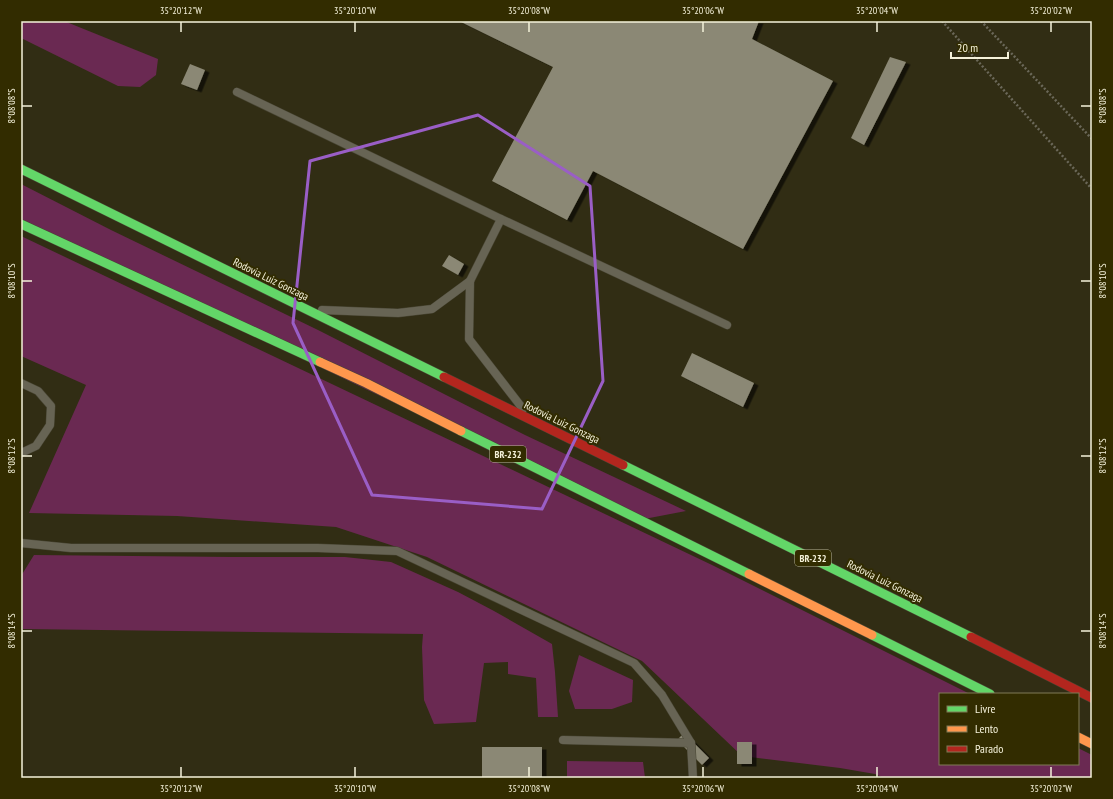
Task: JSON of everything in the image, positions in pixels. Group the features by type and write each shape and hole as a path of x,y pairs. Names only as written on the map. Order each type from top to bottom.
{"highway":[{"name":"Rodovia Luiz Gonzaga","path":"21,169 867,585 1092,698"},
{"name":"BR-232","path":"21,224 366,383 988,693"},
{"path":"1079,738 1092,744"}],"lane":[{"path":"237,92 501,220 727,325"},
{"path":"501,220 470,281 469,339 532,421"},
{"path":"304,309 398,313 432,309 470,281"},
{"path":"21,383 38,391 51,406 50,425 36,446 21,453"},
{"path":"21,543 70,548 318,548 397,551 634,663 662,696 691,743 693,778"},
{"path":"563,740 691,743"}],"path":[{"path":"942,21 1092,189"},
{"path":"981,21 1092,139"}],"highlighted area":[{"path":"478,115 590,186 603,381 542,509 372,495 293,323 310,161"}],"shaded area":[{"path":"21,21 64,21 158,59 156,75 140,87 118,86 21,38"},
{"path":"21,184 111,230 318,330 525,435 686,511 639,520 21,224"},
{"path":"21,236 712,565 968,693 939,693 939,765 1079,765 1079,748 1092,755 1092,778 884,778 875,774 840,768 742,756 642,661 427,557 336,527 177,516 29,513 86,385 21,356"},
{"path":"34,555 345,557 391,562 458,592 552,644 558,717 538,717 536,678 508,674 508,662 484,663 476,722 434,724 424,700 423,634 23,629 21,576"},
{"path":"579,655 633,680 632,702 612,709 575,709 569,691"},
{"path":"567,761 643,762 645,778 567,778"}],"building":[{"path":"459,21 759,21 752,39 833,81 743,249 593,171 567,220 492,181 553,67"},
{"path":"890,57 906,62 864,145 851,138"},
{"path":"190,64 205,70 197,90 181,84"},
{"path":"449,255 464,264 458,275 442,266"},
{"path":"692,353 754,383 743,407 681,376"},
{"path":"684,733 709,758 702,765 677,740"},
{"path":"737,742 752,742 752,764 737,764"},
{"path":"482,747 542,747 542,778 482,778"}],"traffic: fast":[{"path":"21,169 444,377"},
{"path":"21,224 320,362"},
{"path":"461,431 749,574"},
{"path":"623,465 971,637"},
{"path":"872,635 988,693"}],"traffic: slow":[{"path":"320,362 366,383 461,431"},
{"path":"749,574 872,635"},
{"path":"1079,738 1092,744"}],"traffic: jam":[{"path":"444,377 623,465"},
{"path":"971,637 1092,698"}]}
